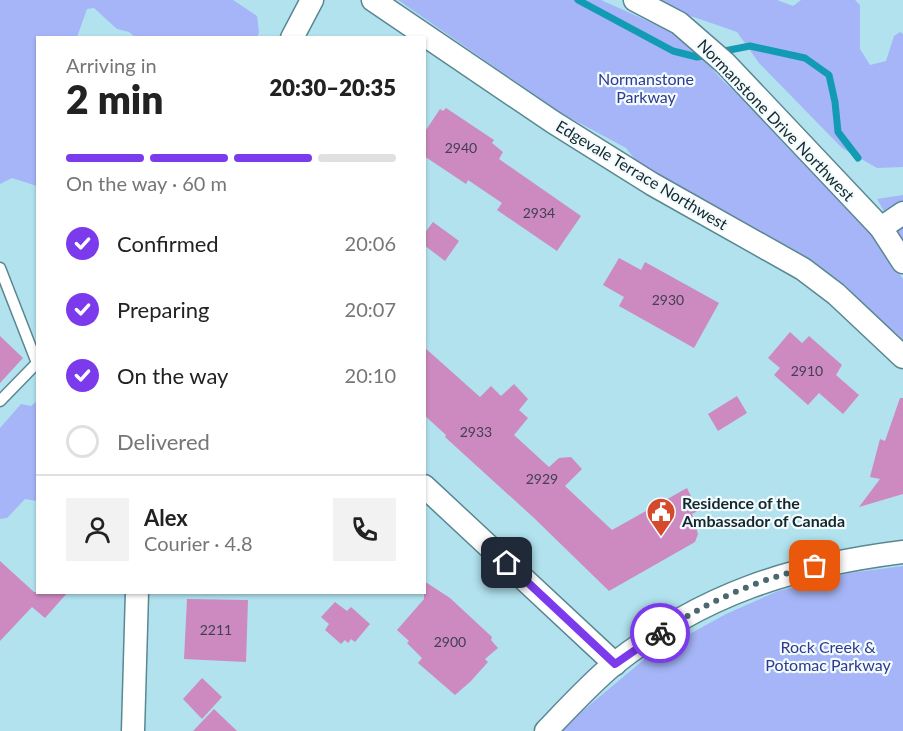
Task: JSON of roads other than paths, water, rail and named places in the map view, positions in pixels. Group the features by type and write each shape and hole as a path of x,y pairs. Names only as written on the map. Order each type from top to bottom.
{"street":[{"path":"293,36 312,0"},
{"name":"Edgevale Terrace Northwest","path":"373,0 553,122 652,184 803,269 836,294 903,357"},
{"name":"Normanstone Drive Northwest","path":"635,0 679,23 725,63 881,228 903,262"},
{"path":"881,228 903,213"},
{"path":"426,488 615,664"},
{"path":"546,731 578,697 615,664 679,620 715,600 795,571 834,562 903,552"},
{"path":"133,731 137,594"}],"lane":[{"path":"0,268 36,360"},
{"path":"0,401 36,364"}],"waterway":[{"path":"578,0 673,51 697,57 708,55"},
{"path":"719,52 750,46 805,58 829,75 838,132 858,158"}],"place":[{"name":"Residence of the Ambassador of Canada","path":"661,538"}],"park label":[{"name":"Normanstone Parkway","path":"646,88"},
{"name":"Rock Creek & Potomac Parkway","path":"828,656"}]}
